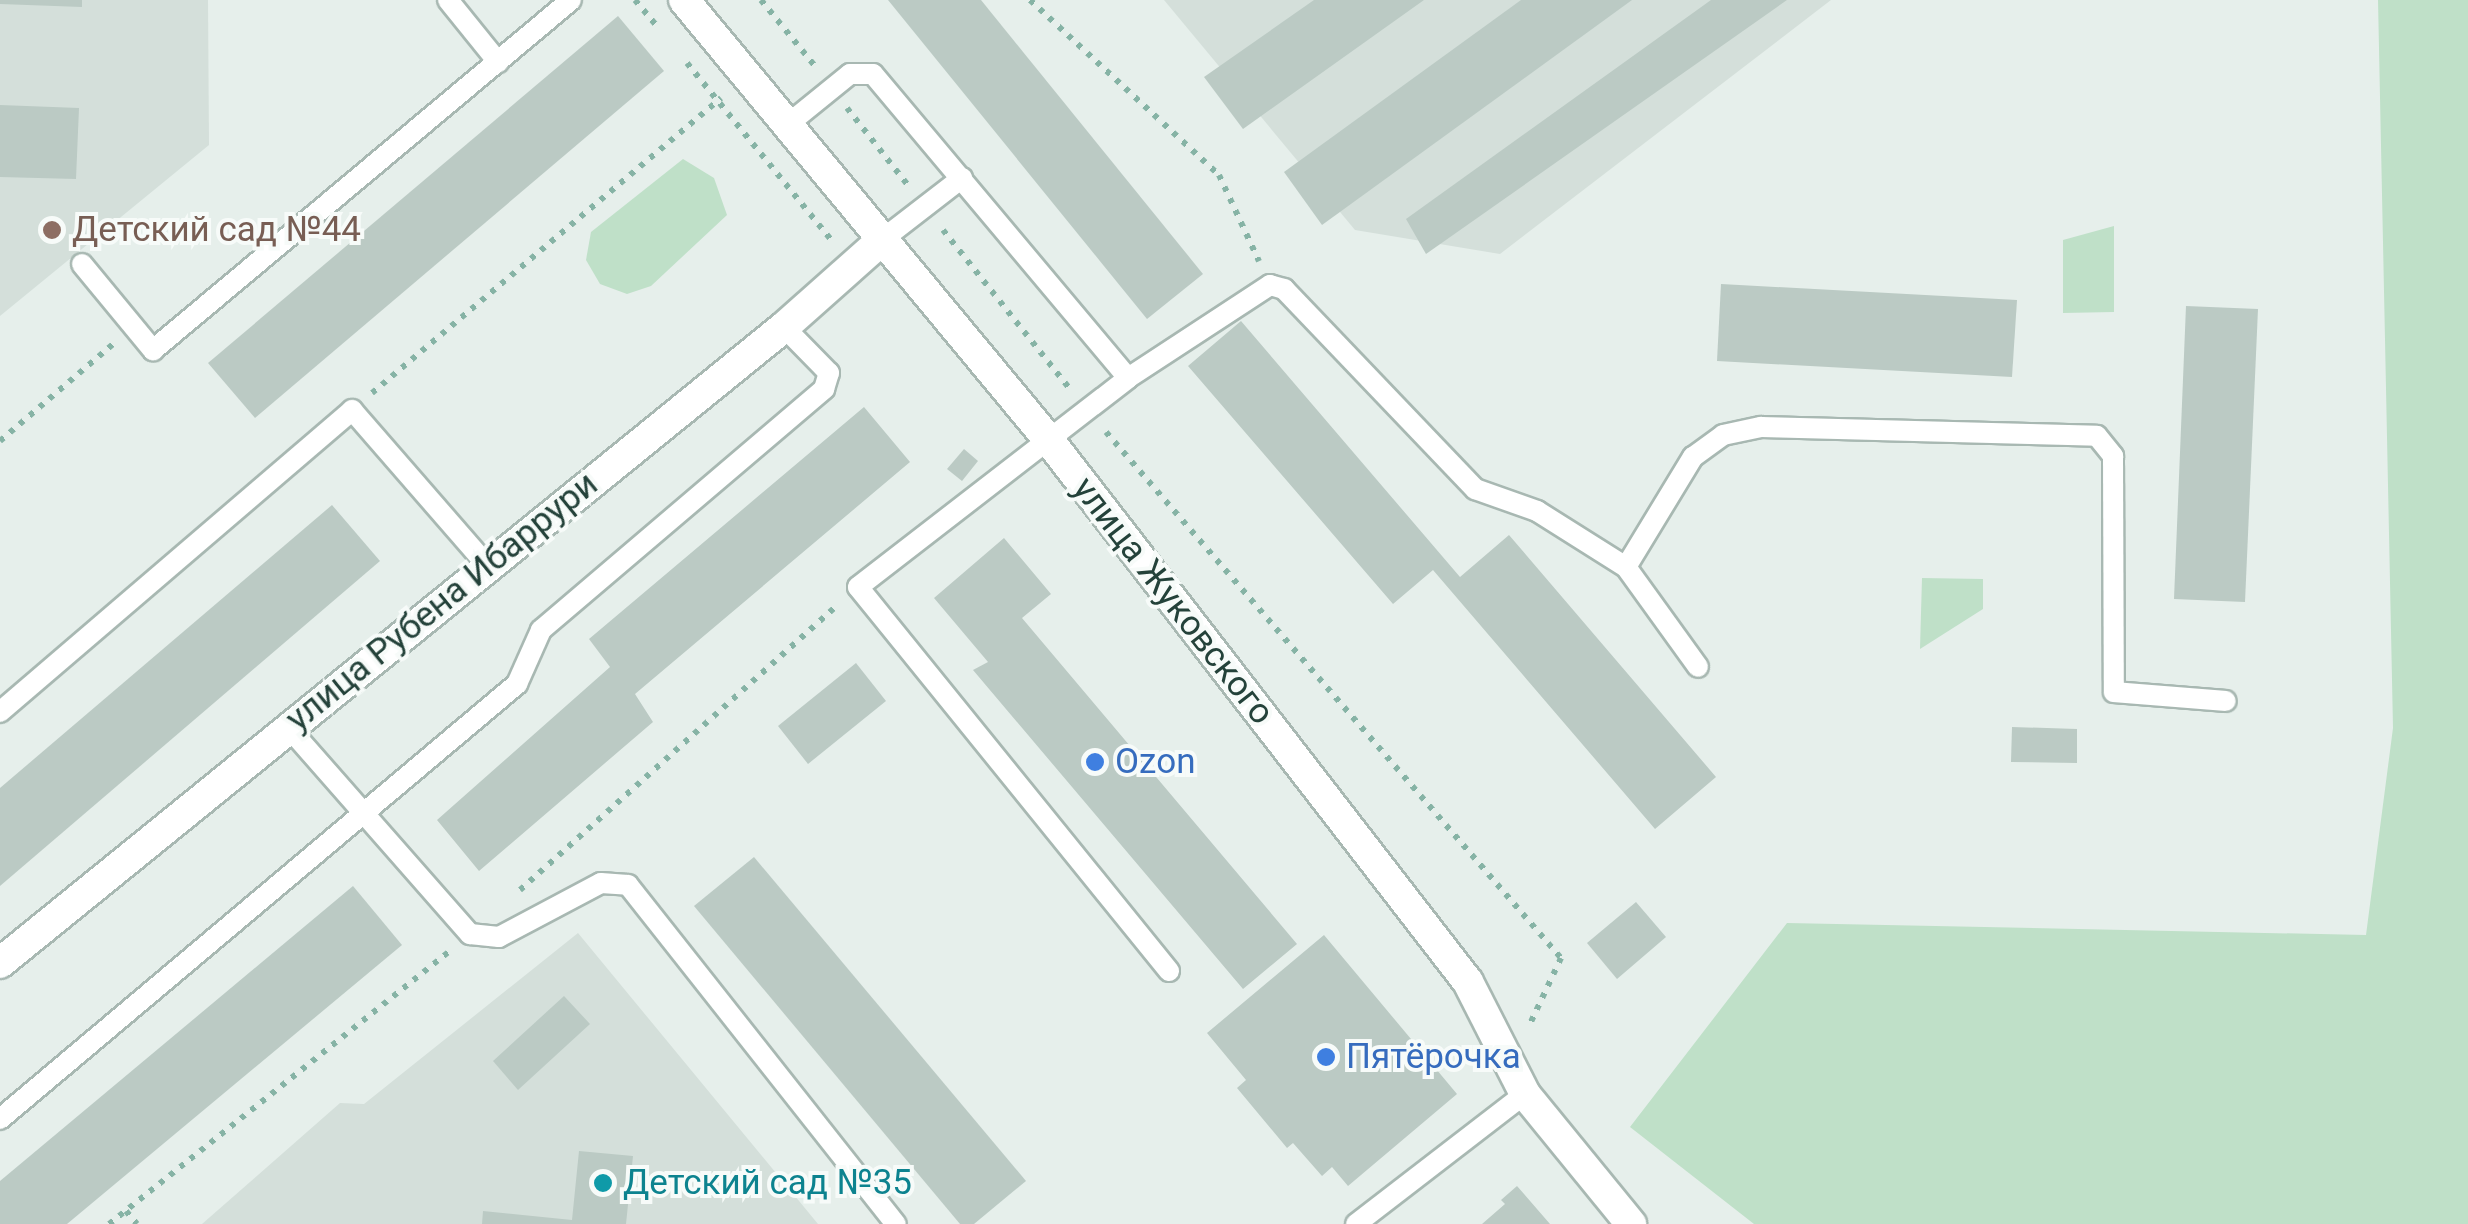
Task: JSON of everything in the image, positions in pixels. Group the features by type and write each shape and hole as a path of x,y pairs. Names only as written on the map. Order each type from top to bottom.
{"street":[{"name":"улица Жуковского","path":"684,0 1048,440 1468,982 1512,1061 1525,1094 1631,1224"},
{"name":"улица Рубена Ибаррури","path":"0,963 486,564 784,327 882,240"}],"lane":[{"path":"448,0 498,62"},
{"path":"82,264 153,350 571,0"},
{"path":"787,125 850,74 873,74 1128,378"},
{"path":"882,240 962,178"},
{"path":"1169,971 858,587 1128,378 1270,285 1284,288 1474,489 1537,511 1626,567 1698,667"},
{"path":"0,1118 367,816 517,684 541,630 824,389 830,374 784,327"},
{"path":"0,712 352,410 486,564"},
{"path":"1626,567 1694,457 1724,435 1762,427 2097,436 2113,456 2114,692 2226,702"},
{"path":"288,726 470,934 484,940 602,883 628,885 896,1224"},
{"path":"1356,1224 1525,1094"}],"path":[{"path":"636,0 659,29"},
{"path":"761,0 1087,410 1560,958 1512,1061"},
{"path":"1030,0 1220,175 1270,285"},
{"path":"682,58 853,267"},
{"path":"352,410 747,76"},
{"path":"0,441 133,326"},
{"path":"126,1210 137,1224"}],"shaded area":[{"name":"Детский сад №44","path":"0,0 208,0 209,145 0,316"},
{"path":"1164,0 1831,0 1500,254 1355,230"},
{"path":"578,933 818,1224 202,1224 340,1103 364,1104"}],"green space":[{"path":"2378,0 2468,0 2468,1224 1754,1224 1630,1127 1787,923 2366,935 2393,728"},
{"path":"683,159 714,178 727,215 651,286 627,294 600,284 586,260 591,232"},
{"path":"2114,226 2114,312 2063,313 2063,240"},
{"path":"1922,578 1983,579 1983,609 1920,649"}],"building":[{"path":"0,0 82,0 82,7 0,4"},
{"path":"888,0 981,0 1203,274 1147,319"},
{"path":"1314,0 1424,0 1243,129 1204,77"},
{"path":"1521,0 1632,0 1322,225 1284,172"},
{"path":"1711,0 1787,0 1426,254 1406,219"},
{"path":"618,16 664,71 255,418 208,363"},
{"path":"0,105 79,108 76,179 0,177"},
{"path":"1721,284 2017,300 2012,377 1717,361"},
{"path":"2186,306 2258,309 2245,602 2174,599"},
{"path":"1241,321 1460,577 1509,535 1716,777 1655,829 1433,570 1393,604 1188,366"},
{"path":"864,407 910,462 635,694 653,722 479,871 437,820 610,667 589,639"},
{"path":"964,449 978,461 962,481 947,469"},
{"path":"332,505 380,561 0,886 0,788"},
{"path":"1004,538 1051,594 1022,618 1297,944 1243,989 973,670 988,662 934,598"},
{"path":"856,663 886,701 808,764 778,726"},
{"path":"2012,727 2077,729 2077,763 2011,762"},
{"path":"754,857 1026,1181 974,1224 960,1224 694,906"},
{"path":"353,886 402,945 67,1224 0,1224 0,1181"},
{"path":"1636,902 1666,937 1617,979 1587,943"},
{"name":"Пятёрочка","path":"1324,935 1457,1094 1348,1186 1332,1167 1322,1176 1293,1143 1287,1148 1237,1088 1246,1080 1207,1033"},
{"path":"564,996 590,1024 518,1090 493,1061"},
{"name":"Детский сад №35","path":"579,1151 633,1156 626,1224 482,1224 483,1211 572,1220"},
{"path":"1517,1186 1550,1224 1482,1224 1505,1204 1501,1200"}],"place":[{"name":"Детский сад №44","path":"52,230"},
{"name":"Ozon","path":"1095,762"},
{"name":"Пятёрочка","path":"1326,1057"},
{"name":"Детский сад №35","path":"603,1183"}]}
